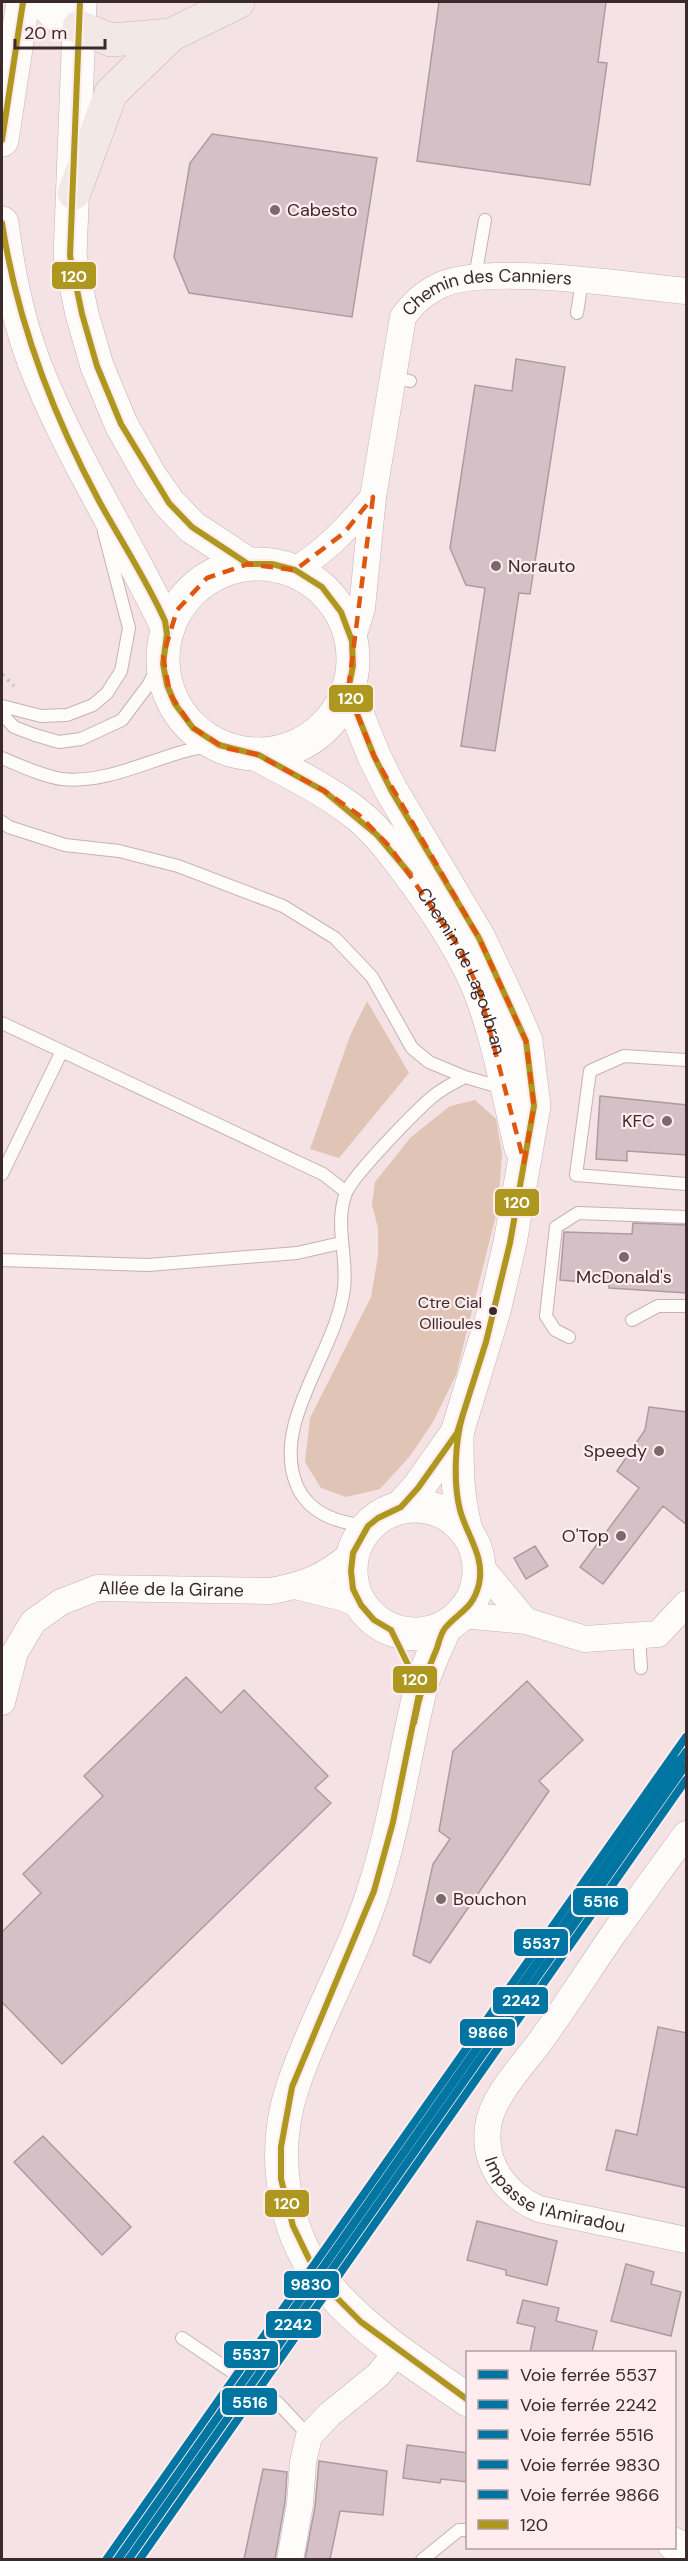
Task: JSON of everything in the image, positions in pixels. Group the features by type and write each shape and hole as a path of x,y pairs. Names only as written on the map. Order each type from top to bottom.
{"highway":[{"path":"74,193 111,93 171,36 237,2"},
{"path":"80,14 111,40 171,36"}],"main road":[{"path":"2,140 22,2"},
{"path":"43,2 56,15 80,14 70,256 82,314 97,366 121,424 169,503 192,526 248,564"},
{"path":"2,223 6,262 34,363 98,499 141,574 165,643 167,685 179,711 200,733 225,748 256,754 280,751 302,743 322,730 337,712 348,691 354,666 352,641 341,612 321,587 295,570 272,564 248,564 226,569 207,578 190,592 177,610 165,643"},
{"name":"Chemin de Lagoubran","path":"348,691 374,756 391,790 479,938 526,1041 534,1106 510,1243 494,1311 457,1433 459,1507 466,1530"},
{"name":"Chemin de Lagoubran","path":"256,754 323,790 359,815 390,847 457,944 479,989 493,1032 524,1161"},
{"name":"Chemin de Lagoubran","path":"401,1507 418,1488 457,1433"},
{"path":"454,1622 428,1634 409,1634 391,1630 374,1620 361,1605 353,1589 351,1571 360,1540 389,1511 401,1507 419,1506 437,1509 453,1518 466,1530 476,1547 480,1566 479,1584 473,1601 454,1622 420,1689 393,1822 374,1891 292,2087 281,2147 281,2179 293,2226 309,2259 328,2289 361,2322 466,2399"},
{"path":"391,1630 420,1689"}],"street":[{"name":"Chemin des Canniers","path":"352,641 362,608 373,497 401,379 403,317 417,298 442,284 475,277 526,276 687,291"},
{"name":"Chemin des Canniers","path":"295,570 315,558 344,533 373,497"},
{"name":"Allée de la Girane","path":"2,1702 15,1652 33,1622 60,1602 97,1588 271,1591 296,1586 328,1574 360,1540"},
{"path":"480,1566 526,1621"},
{"name":"Allée de la Girane","path":"296,1586 361,1605"},
{"path":"454,1622 526,1621 585,1639 639,1636 658,1634 687,1604"},
{"name":"Impasse l'Amiradou","path":"687,1834 614,1933 542,2040 504,2088 488,2126 489,2160 506,2188 524,2202 539,2209 687,2240"},
{"path":"290,2559 300,2505 303,2462 309,2436 330,2414 378,2375 398,2351"}],"lane":[{"path":"475,277 485,220"},
{"path":"577,313 582,281"},
{"path":"2,706 41,716 67,716 93,705 107,693 121,671 129,628 121,591 107,549 98,499"},
{"path":"2,714 14,727 35,735 59,742 81,739 122,720 150,684 165,643"},
{"path":"2,758 63,779 111,774 195,749 225,748"},
{"path":"2,822 9,827 65,845 119,851 178,866 283,906 334,938 372,977 412,1048 429,1062 465,1077 507,1089"},
{"path":"2,1023 323,1174 346,1192"},
{"path":"2,1174 62,1051"},
{"path":"687,1060 624,1056 590,1071 576,1175 687,1184"},
{"path":"360,1540 343,1524 319,1513 302,1497 291,1473 289,1449 295,1422 336,1318 344,1288 340,1224 346,1192 367,1166 430,1099 445,1087 465,1077"},
{"path":"569,1337 555,1330 546,1316 556,1227 578,1213 687,1217"},
{"path":"2,1260 148,1265 297,1253 341,1244"},
{"path":"632,1320 658,1306 687,1306"},
{"path":"639,1636 641,1668"},
{"path":"182,2338 278,2403 309,2436"},
{"path":"422,2559 459,2530 466,2530"}],"path":[{"path":"2,674 18,689"}],"highlighted area":[{"path":"373,497 348,691 374,756 479,938 526,1041 534,1106 524,1162 479,989 457,944 390,847 359,815 323,790 256,754 225,748 192,727 170,694 163,656 177,610 207,578 248,564 295,570 344,533"}],"shaded area":[{"path":"367,1001 409,1073 339,1158 310,1149 350,1036"},
{"path":"475,1100 496,1119 502,1154 498,1207 456,1375 433,1422 410,1456 380,1489 346,1497 321,1488 305,1462 310,1418 371,1297 378,1256 378,1228 372,1205 375,1182 411,1137 450,1106"}],"building":[{"path":"439,2 606,2 598,62 607,63 590,185 417,161"},
{"name":"Cabesto","path":"212,134 377,158 352,317 189,293 174,257 190,163"},
{"name":"Norauto","path":"516,359 565,367 530,594 519,593 495,751 461,746 485,588 466,585 450,548 475,385 512,391"},
{"name":"KFC","path":"600,1096 687,1105 687,1155 627,1151 627,1161 596,1159"},
{"name":"McDonald's","path":"633,1223 687,1225 687,1293 609,1288 609,1284 560,1280 564,1232 632,1234"},
{"name":"Speedy","path":"649,1407 687,1412 687,1525 663,1506 603,1584 580,1567 639,1488 617,1471 645,1430"},
{"path":"535,1546 548,1566 526,1579 514,1558"},
{"path":"186,1677 221,1713 244,1690 328,1776 315,1788 331,1803 62,2064 2,2002 2,1932 41,1893 23,1874 103,1796 84,1776"},
{"path":"527,1681 583,1740 539,1781 549,1791 430,1963 413,1955 433,1864 450,1839 439,1831 453,1751"},
{"path":"658,2027 687,2033 687,2188 606,2170 616,2130 637,2135"},
{"path":"43,2136 131,2227 102,2255 14,2162"},
{"path":"477,2221 557,2241 547,2285 506,2275 506,2270 467,2260"},
{"path":"626,2264 654,2272 651,2284 681,2292 671,2336 611,2321"},
{"path":"523,2300 559,2308 556,2321 597,2331 592,2351 530,2351 535,2327 517,2323"},
{"path":"407,2445 466,2453 466,2482 441,2479 440,2483 403,2478"},
{"path":"319,2461 387,2471 383,2515 340,2511 330,2559 305,2559 315,2507"},
{"path":"263,2469 287,2472 285,2502 275,2559 244,2559"}],"rail line":[{"name":"5537","path":"106,2560 686,1737"},
{"name":"9830","path":"117,2560 686,1752"},
{"name":"9866","path":"121,2555 679,1760"},
{"name":"2242","path":"128,2560 686,1765"},
{"name":"5516","path":"139,2560 686,1780"}],"transit line":[{"name":"120","path":"2,140 23,2"},
{"name":"120","path":"80,2 70,256 82,314 97,366 121,424 169,503 192,527 248,564 272,564 295,570 322,587 341,612 352,641 353,666 348,691 374,756 391,790 479,938 526,1041 534,1106 510,1243 486,1342 457,1433 418,1488 401,1507 378,1518 368,1526 353,1553 351,1571 353,1589 361,1605 374,1620 391,1630 420,1689 393,1822 374,1891 292,2087 281,2147 281,2179 293,2226 309,2259 328,2289 361,2322 466,2399"},
{"name":"120","path":"2,223 17,296 38,366 82,468 165,621 167,634 163,664 167,685 175,704 193,728 219,745 259,755 324,791 377,835 410,874"},
{"name":"120","path":"414,1723 423,1685 441,1634 470,1604 479,1584 480,1564 460,1510 456,1487 457,1449 463,1414"}],"place":[{"name":"Cabesto","path":"275,210"},
{"name":"Norauto","path":"496,566"},
{"name":"KFC","path":"667,1121"},
{"name":"McDonald's","path":"624,1257"},
{"name":"Ctre Cial Ollioules","path":"493,1311"},
{"name":"Speedy","path":"659,1451"},
{"name":"O'Top","path":"621,1536"},
{"name":"Bouchon","path":"441,1899"}]}
